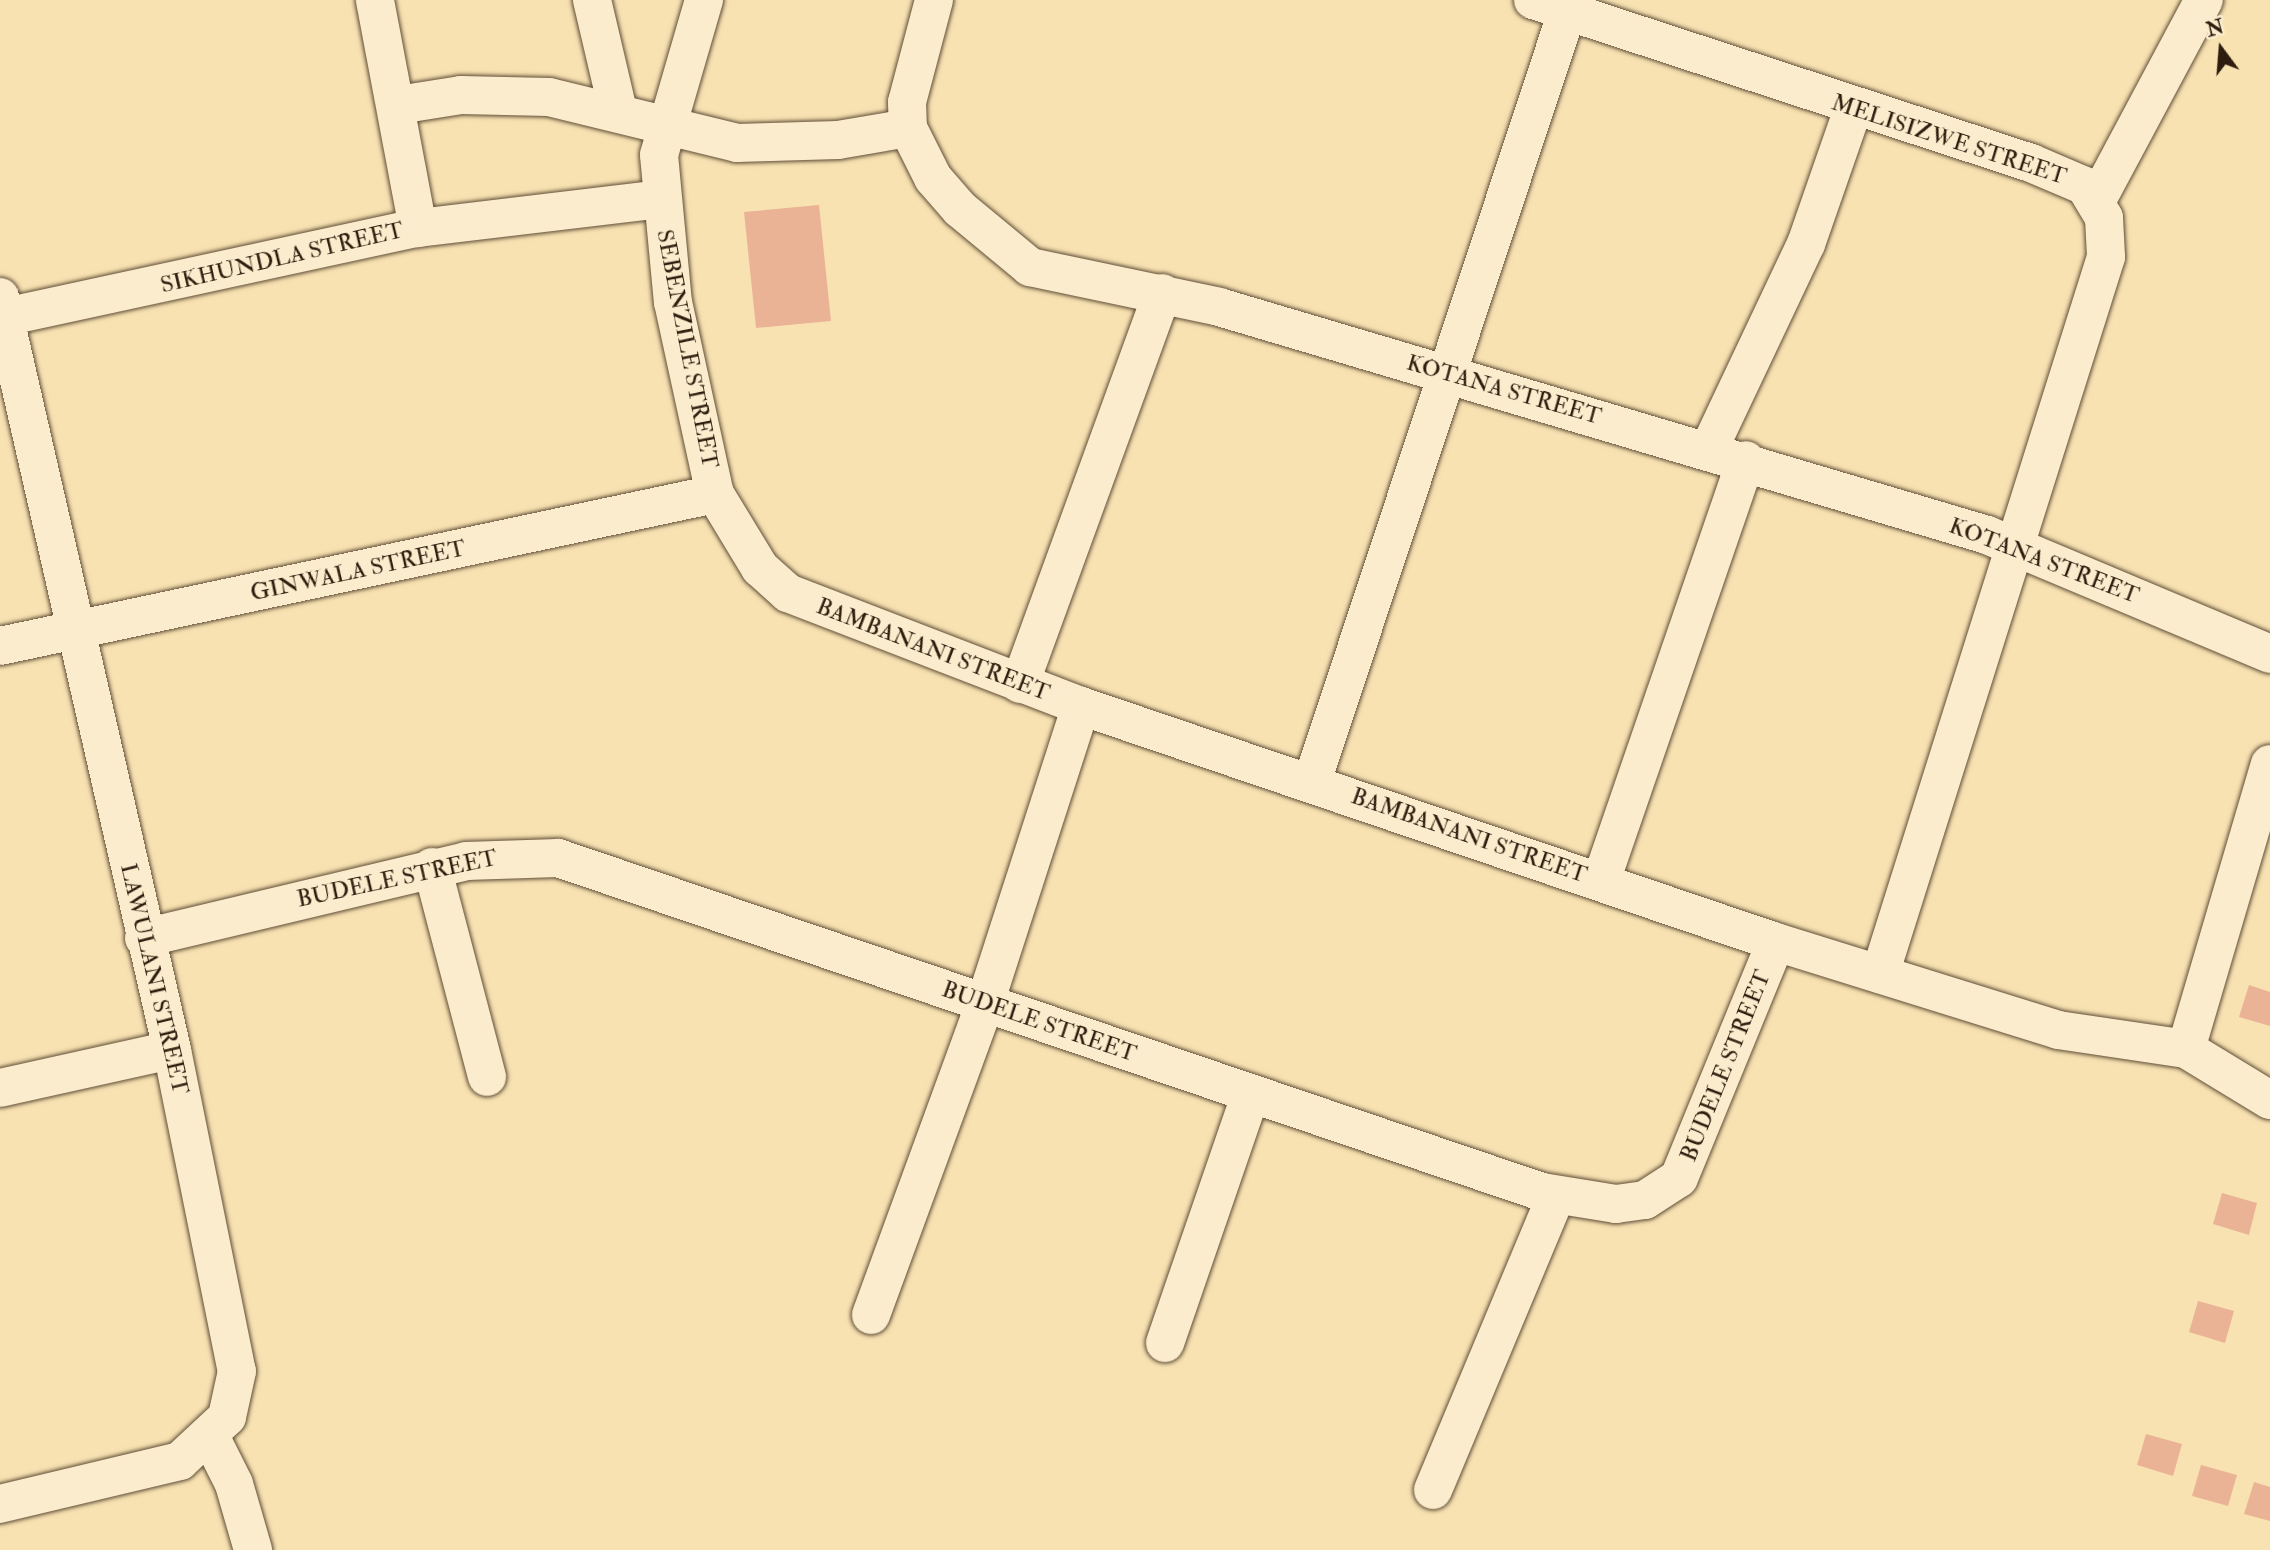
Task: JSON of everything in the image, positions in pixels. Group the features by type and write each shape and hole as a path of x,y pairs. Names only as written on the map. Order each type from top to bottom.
{"street":[{"name":"SIKHUNDLA STREET","path":"1,311 418,228 398,105 375,0"},
{"path":"592,0 618,111"},
{"name":"SEBENZILE STREET","path":"704,0 665,121 660,199 674,302 715,494"},
{"path":"398,105 510,93 665,121 737,143 838,140 908,128 907,102 934,0"},
{"path":"1880,974 2106,257 2097,200 2204,0"},
{"path":"1312,782 1448,375 1550,6"},
{"name":"MELISIZWE STREET","path":"1550,6 1853,109 2031,163 2085,186 2097,200"},
{"path":"1709,449 1806,244 1853,109"},
{"name":"KOTANA STREET","path":"908,128 942,188 989,237 1030,267 1127,292 1161,293 1745,460 2017,545 2270,654"},
{"path":"418,228 660,199"},
{"path":"1020,684 1161,293"},
{"name":"LAWULANI STREET","path":"0,1504 180,1461 211,1438 234,1393 234,1337 172,1050 72,630 1,311"},
{"path":"1601,881 1745,460"},
{"name":"GINWALA STREET","path":"0,646 715,494"},
{"name":"BAMBANANI STREET","path":"715,494 760,568 788,593 1020,684 1776,942 2058,1030 2186,1049 2270,1100"},
{"path":"871,1315 985,1003 1081,706"},
{"path":"2186,1049 2270,764"},
{"name":"BUDELE STREET","path":"144,938 432,867 509,855 558,858 1556,1196 1616,1204 1645,1200 1679,1178 1776,942"},
{"path":"432,867 487,1077"},
{"path":"0,1088 172,1050"},
{"path":"1165,1343 1251,1093"},
{"path":"1433,1490 1556,1196"},
{"path":"211,1438 234,1484 253,1550"}],"building":[{"path":"819,205 831,321 756,328 744,212"},
{"path":"2249,985 2270,992 2270,1026 2239,1017"},
{"path":"2222,1193 2257,1203 2249,1235 2213,1224"},
{"path":"2198,1301 2234,1311 2225,1343 2189,1332"},
{"path":"2146,1434 2182,1444 2173,1476 2137,1465"},
{"path":"2201,1465 2237,1475 2228,1506 2192,1496"},
{"path":"2254,1482 2270,1487 2270,1521 2244,1514"}]}
